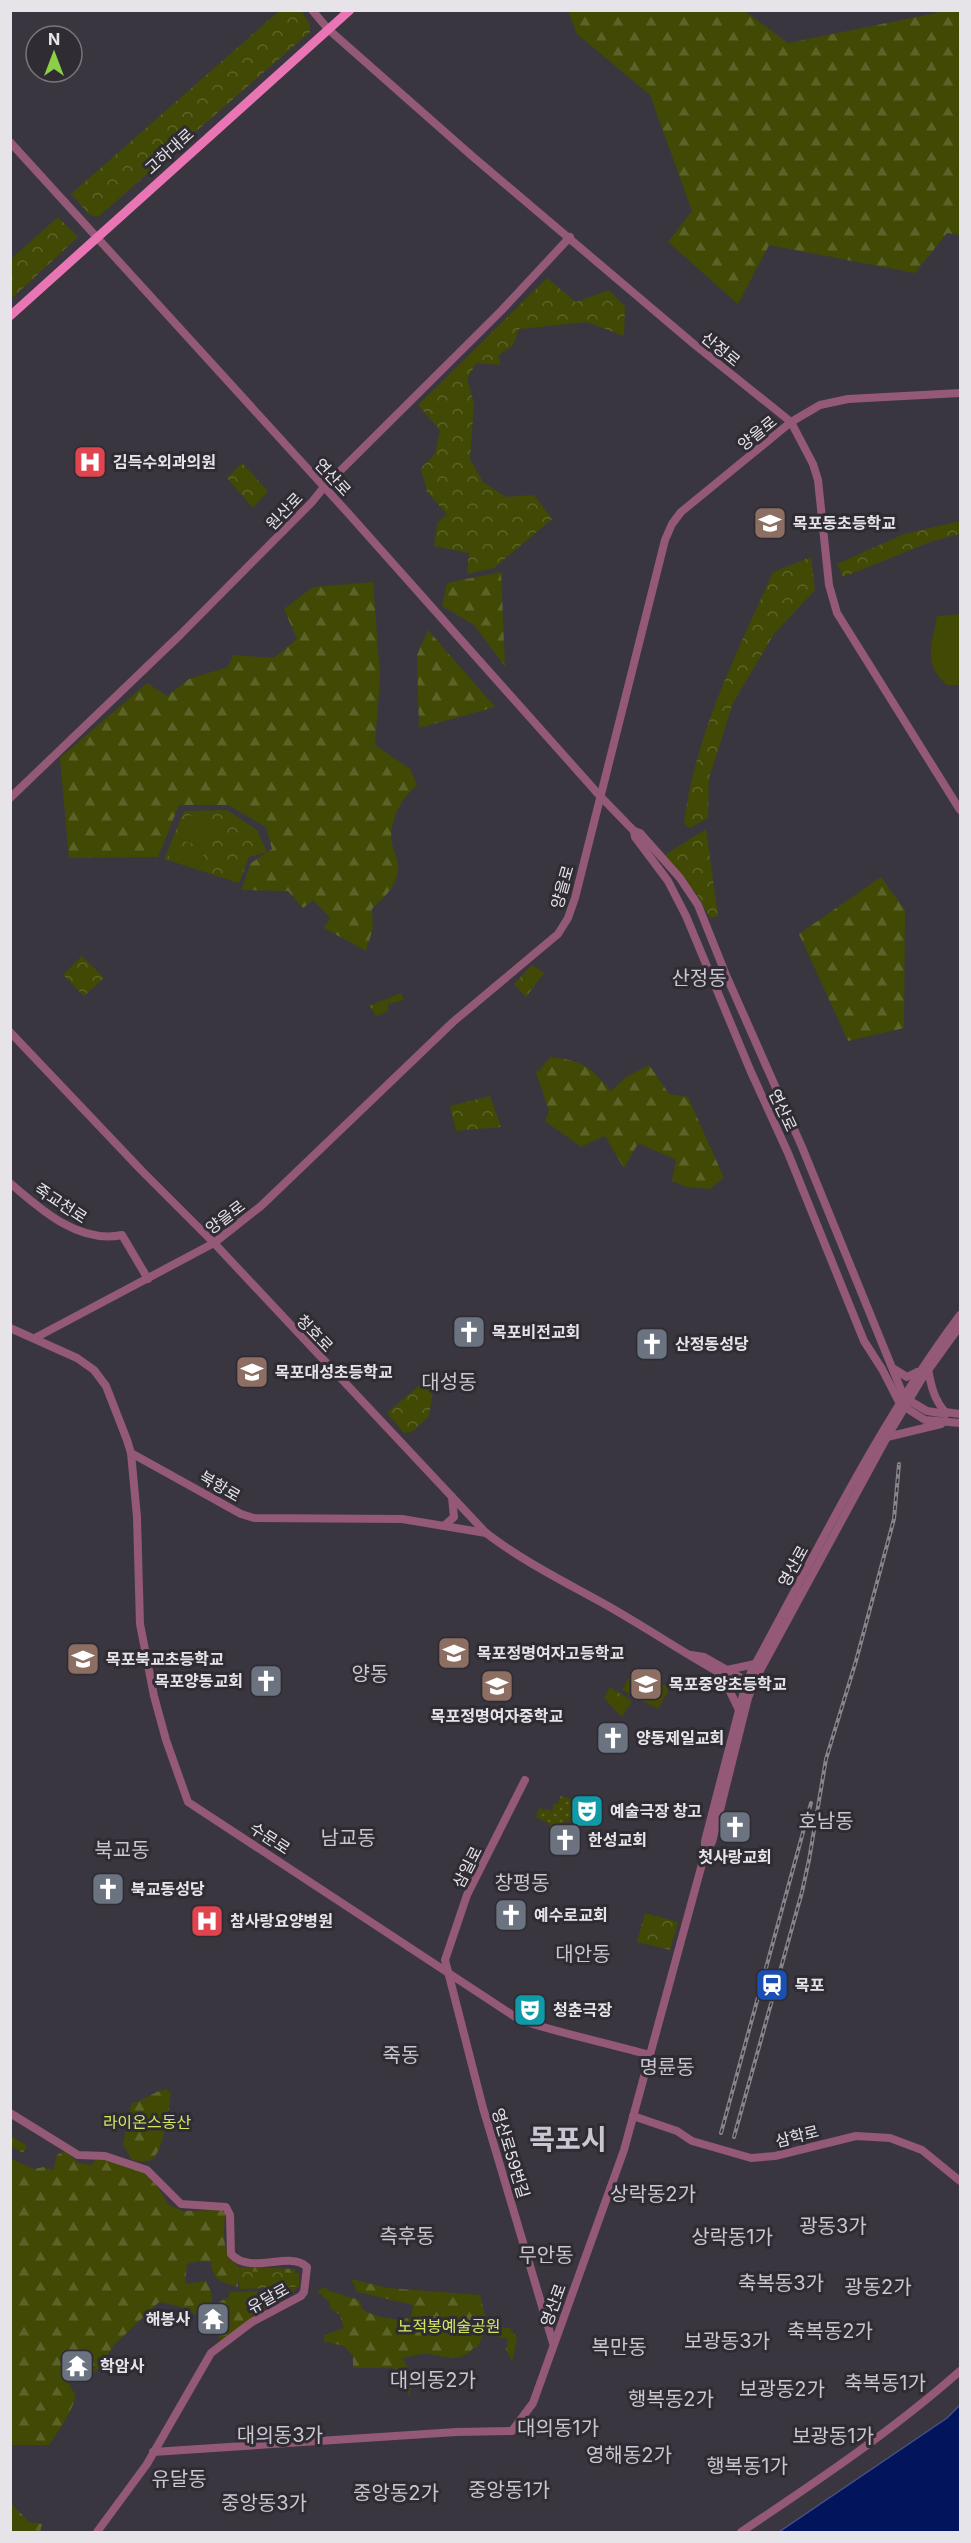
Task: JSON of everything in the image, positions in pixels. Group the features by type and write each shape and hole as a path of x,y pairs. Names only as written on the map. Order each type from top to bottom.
{"main road":[{"name":"고하대로","path":"10,316 350,10"}],"street":[{"name":"산정로","path":"312,10 328,29 472,156 695,345 791,422 813,464 818,480 829,585 837,613 960,810"},
{"name":"연산로","path":"10,142 324,487 600,796 634,831 640,833 680,878 698,905 819,1189 904,1402"},
{"name":"원산로","path":"10,798 197,618 312,502 324,487 501,311 570,237"},
{"name":"양을로","path":"35,1338 214,1243 261,1206 453,1022 558,934 568,918 575,898 672,524 705,491 791,422 820,405 830,401 960,393"},
{"name":"연산로","path":"634,831 635,837 668,881 686,916 788,1153 864,1341 904,1402"},
{"name":"청호로","path":"10,1032 214,1243 486,1533 515,1554 690,1654 704,1657 724,1672 750,1686"},
{"name":"죽교천로","path":"10,1183 50,1215 85,1235 112,1237 122,1235 147,1279"},
{"name":"영산로","path":"153,2452 512,2431 533,2403 624,2150 705,1854 714,1835 755,1664 870,1453 960,1315"},
{"name":"영산로","path":"924,1369 960,1326"},
{"path":"10,1328 77,1358 99,1375 131,1453"},
{"path":"887,1359 900,1375 913,1375 924,1369 939,1405 945,1412 960,1414"},
{"path":"904,1402 927,1411 960,1414"},
{"path":"904,1402 926,1420 960,1423"},
{"name":"영산로","path":"705,1854 705,1841 739,1710 904,1402"},
{"path":"887,1437 949,1423"},
{"name":"북항로","path":"131,1453 241,1514 254,1518 383,1518 445,1525 486,1533"},
{"name":"수문로","path":"131,1453 137,1517 140,1624 154,1696 166,1740 188,1802 520,2020 564,2034 605,2042 650,2055"},
{"path":"445,1525 454,1518 452,1496"},
{"path":"739,1710 724,1672 755,1664"},
{"name":"삼일로","path":"446,1971 445,1960 467,1895 525,1780"},
{"path":"428,1959 441,1956 449,1947"},
{"name":"영산로59번길","path":"446,1971 483,2108 554,2343"},
{"name":"유달로","path":"10,2114 78,2155 105,2156 147,2170 181,2204 219,2205 226,2208 230,2215 231,2254 242,2262 298,2262 307,2267 304,2292 301,2296 252,2322 211,2353 147,2464 97,2532"},
{"name":"삼학로","path":"633,2116 677,2131 692,2141 751,2158 775,2156 856,2136 890,2138 922,2150 960,2181"},
{"path":"741,2532 851,2457 928,2400 960,2372"}],"green space":[{"path":"279,11 301,11 310,24 310,32 98,217 90,215 71,194"},
{"path":"568,11 745,11 788,43 946,11 960,11 960,235 947,233 915,273 769,245 738,304 668,242 692,211 650,95 577,34"},
{"path":"58,217 78,237 11,299 11,259"},
{"path":"547,278 576,302 609,290 625,307 624,336 587,322 519,329 513,345 499,355 500,365 476,363 467,379 474,403 470,459 483,482 506,497 534,495 552,519 494,568 467,574 469,553 434,546 437,523 447,514 427,492 421,468 435,454 440,430 418,405"},
{"path":"242,463 268,491 253,508 227,478"},
{"path":"960,521 960,534 930,542 843,577 837,564 904,534"},
{"path":"811,557 815,590 774,634 733,703 709,778 708,818 690,828 684,823 697,758 719,694 745,633 773,572"},
{"path":"501,572 505,666 474,625 442,606 447,583"},
{"path":"373,582 380,677 375,745 410,769 417,785 406,796 395,816 391,839 398,863 397,877 388,892 372,909 373,928 366,951 324,928 330,918 313,900 303,908 288,891 241,890 251,863 272,849 266,827 228,805 179,805 158,857 69,858 60,758 147,683 167,696 189,679 228,667 233,655 274,658 297,639 284,609 313,587"},
{"path":"960,614 960,685 947,685 934,669 931,653 933,636 937,616"},
{"path":"428,630 495,707 419,728 417,655"},
{"path":"227,810 257,830 267,852 249,857 239,883 164,859 184,811"},
{"path":"188,815 217,822 208,848 180,840"},
{"path":"706,829 718,916 710,918 698,896 665,855"},
{"path":"173,844 204,853 200,867 169,857"},
{"path":"881,877 905,910 904,1028 848,1041 799,934"},
{"path":"82,956 104,978 84,996 63,975"},
{"path":"532,965 544,973 526,997 514,984"},
{"path":"401,993 404,1000 388,1004 388,1011 376,1016 369,1006"},
{"path":"550,1057 571,1060 585,1066 611,1091 626,1077 649,1065 669,1094 688,1097 724,1178 709,1189 687,1187 672,1181 676,1160 638,1143 624,1168 605,1136 581,1147 545,1121 549,1111 535,1069 538,1072"},
{"path":"490,1096 501,1127 456,1131 450,1106"},
{"path":"436,1371 429,1416 412,1432 404,1433 387,1413"},
{"path":"634,1668 669,1690 658,1709 622,1690"},
{"path":"610,1687 632,1701 622,1717 604,1698"},
{"path":"561,1796 578,1801 573,1823 565,1821 563,1825 559,1825 557,1831 552,1831 549,1828 550,1824 536,1817 539,1808 552,1811 554,1804 557,1804"},
{"path":"645,1913 678,1922 670,1950 637,1942"},
{"name":"라이온스동산","path":"166,2089 171,2093 165,2129 156,2155 144,2162 132,2160 123,2145 131,2104"},
{"path":"11,2136 27,2146 23,2153 11,2146"},
{"path":"65,2151 79,2163 91,2165 97,2158 144,2172 155,2183 169,2205 183,2211 221,2210 225,2213 224,2242 229,2254 239,2267 295,2269 295,2276 238,2274 238,2287 219,2279 213,2273 211,2262 198,2261 187,2264 185,2284 206,2281 210,2289 212,2302 206,2314 195,2314 178,2306 159,2302 114,2345 98,2369 91,2375 85,2369 88,2355 83,2352 73,2359 63,2375 75,2399 49,2445 11,2445 11,2159 34,2169 44,2167 53,2170 57,2155"},
{"path":"237,2271 299,2273 299,2287 240,2289"},
{"name":"노적봉예술공원","path":"351,2279 388,2288 480,2295 488,2326 510,2328 517,2338 512,2362 506,2349 508,2339 484,2333 477,2348 456,2358 422,2354 402,2358 407,2367 417,2374 412,2382 409,2396 393,2368 353,2368 353,2356 344,2346 323,2341 325,2335 344,2328 340,2315 330,2308 329,2302 317,2291 325,2287 330,2291 359,2300 363,2310 387,2318 411,2318 413,2305 357,2292"},
{"path":"296,2288 292,2293 263,2310 220,2341 217,2330 228,2311 222,2308 219,2302 229,2297 230,2292 274,2291"},
{"path":"11,2503 29,2522 42,2524 40,2532 11,2532"}],"shaded area":[{"path":"960,2405 960,2532 779,2532 947,2418"}],"railway":[{"path":"734,2137 802,1892 826,1759 856,1661 894,1519 899,1464"},
{"path":"721,2133 811,1803"}],"place":[{"name":"김득수외과의원","path":"90,462"},
{"name":"목포동초등학교","path":"770,523"},
{"name":"목포비전교회","path":"469,1332"},
{"name":"산정동성당","path":"652,1344"},
{"name":"목포대성초등학교","path":"252,1372"},
{"name":"목포정명여자고등학교","path":"454,1653"},
{"name":"목포북교초등학교","path":"83,1659"},
{"name":"목포양동교회","path":"266,1681"},
{"name":"목포중앙초등학교","path":"646,1684"},
{"name":"목포정명여자중학교","path":"497,1686"},
{"name":"양동제일교회","path":"613,1738"},
{"name":"예술극장 창고","path":"587,1811"},
{"name":"첫사랑교회","path":"735,1827"},
{"name":"한성교회","path":"565,1840"},
{"name":"북교동성당","path":"108,1889"},
{"name":"예수로교회","path":"511,1915"},
{"name":"참사랑요양병원","path":"207,1921"},
{"name":"목포","path":"772,1985"},
{"name":"청춘극장","path":"530,2010"},
{"name":"해봉사","path":"213,2319"},
{"name":"학암사","path":"77,2366"}],"district":[{"name":"산정동","path":"699,978"},
{"name":"대성동","path":"449,1382"},
{"name":"양동","path":"370,1674"},
{"name":"호남동","path":"826,1821"},
{"name":"남교동","path":"348,1838"},
{"name":"북교동","path":"122,1850"},
{"name":"창평동","path":"522,1883"},
{"name":"대안동","path":"583,1954"},
{"name":"죽동","path":"401,2055"},
{"name":"명륜동","path":"667,2067"},
{"name":"목포시","path":"568,2139"},
{"name":"상락동2가","path":"653,2194"},
{"name":"광동3가","path":"833,2226"},
{"name":"측후동","path":"407,2236"},
{"name":"상락동1가","path":"732,2237"},
{"name":"무안동","path":"546,2255"},
{"name":"축복동3가","path":"781,2283"},
{"name":"광동2가","path":"878,2287"},
{"name":"축복동2가","path":"830,2331"},
{"name":"보광동3가","path":"727,2341"},
{"name":"복만동","path":"619,2347"},
{"name":"대의동2가","path":"433,2380"},
{"name":"축복동1가","path":"885,2383"},
{"name":"보광동2가","path":"782,2389"},
{"name":"행복동2가","path":"671,2399"},
{"name":"대의동1가","path":"558,2428"},
{"name":"대의동3가","path":"280,2435"},
{"name":"보광동1가","path":"833,2436"},
{"name":"영해동2가","path":"629,2455"},
{"name":"행복동1가","path":"747,2466"},
{"name":"유달동","path":"179,2479"},
{"name":"중앙동1가","path":"509,2490"},
{"name":"중앙동2가","path":"396,2493"},
{"name":"중앙동3가","path":"264,2503"}]}
